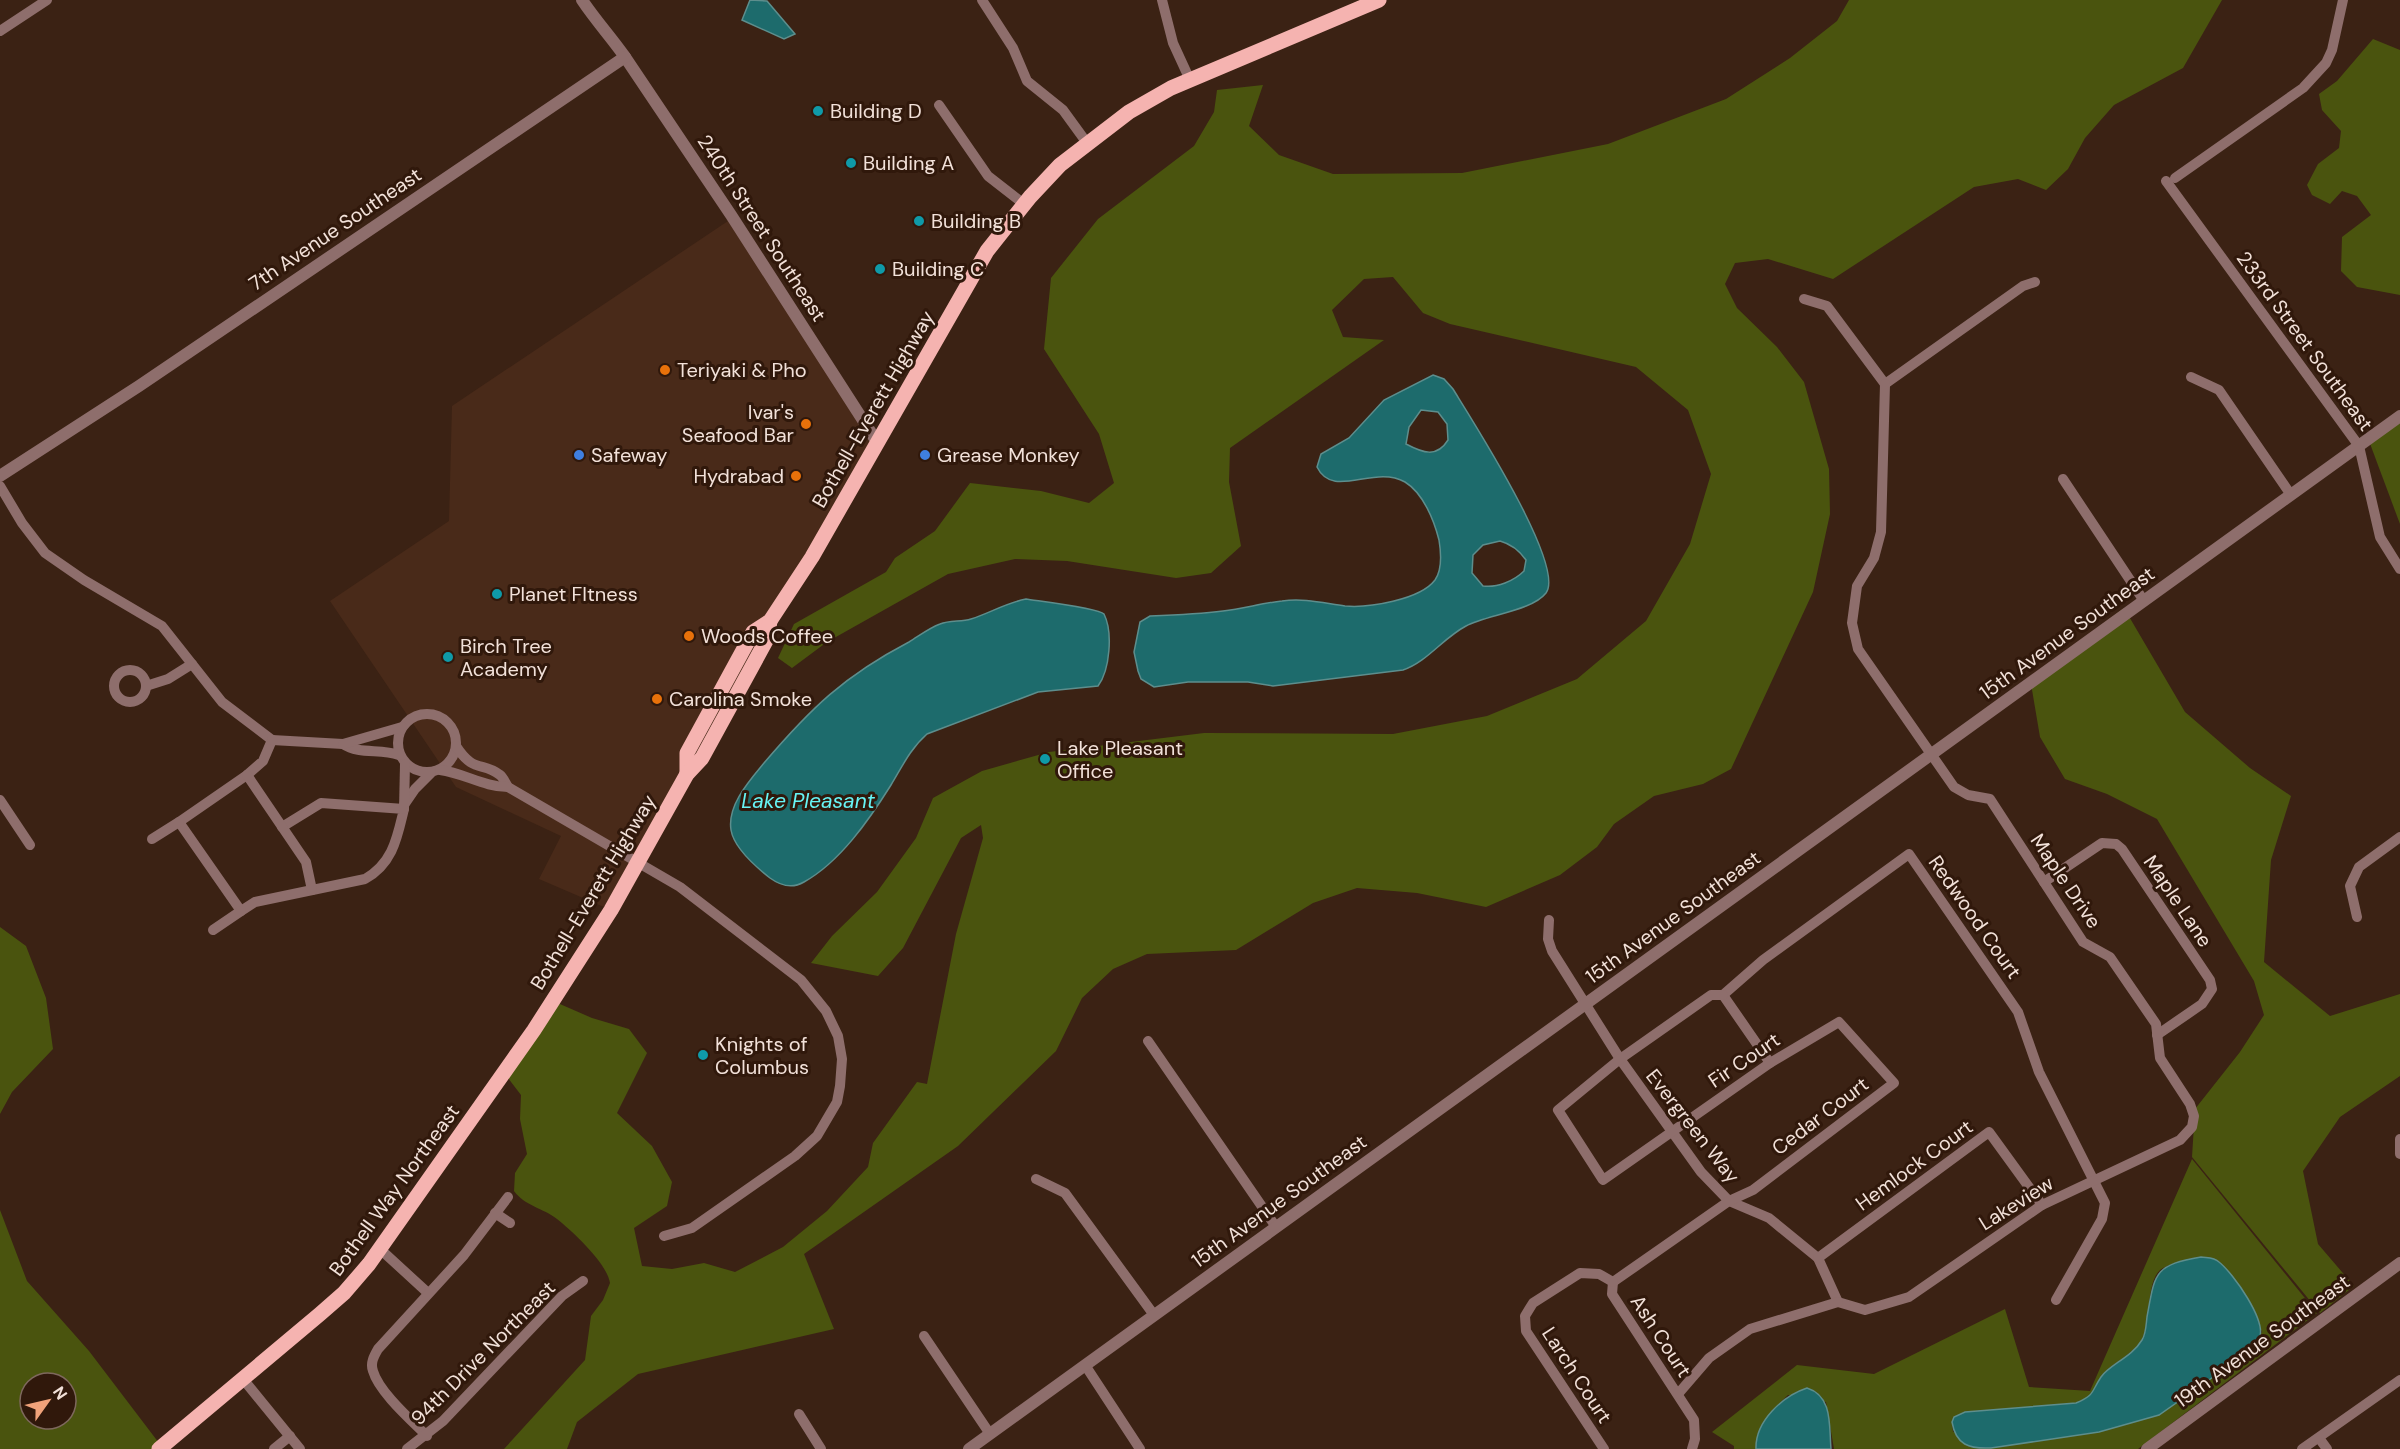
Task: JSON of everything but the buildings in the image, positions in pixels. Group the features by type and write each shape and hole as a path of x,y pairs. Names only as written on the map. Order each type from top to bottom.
{"main road":[{"name":"Bothell-Everett Highway","path":"534,1030 638,861 687,774 687,753 753,632 770,621 812,557 987,251 1023,204 1060,165 1129,112 1190,80 1379,0"},
{"name":"Bothell Way Northeast","path":"159,1449 344,1293 380,1249 534,1030"}],"street":[{"path":"0,31 46,0"},
{"name":"240th Street Southeast","path":"582,0 604,33 611,37 625,57 731,215 878,442"},
{"name":"240th Street Southeast","path":"590,0 610,28 611,37"},
{"path":"982,0 1013,48 1027,81 1063,110 1087,143"},
{"path":"1162,0 1173,43 1190,80"},
{"name":"233rd Street Southeast","path":"2343,0 2332,50 2326,63 2303,88 2170,179 2358,446 2380,537 2400,569"},
{"name":"7th Avenue Southeast","path":"0,476 66,431 139,386 625,57"},
{"path":"939,105 988,177 1023,204"},
{"path":"1804,299 1827,306 1885,384 2024,286 2035,282"},
{"path":"2191,377 2218,390 2291,495"},
{"name":"Maple Drive","path":"1885,384 1881,532 1874,558 1857,586 1852,623 1858,649 1954,787 1968,795 1990,798 2083,942 2110,957 2156,1024 2160,1058 2190,1104"},
{"name":"15th Avenue Southeast","path":"969,1449 2400,417"},
{"path":"2063,479 2144,601"},
{"path":"0,486 22,523 45,553 84,580 162,626 222,702 272,740 343,744 402,727 418,715 437,716 452,728 456,746 464,758 473,765 500,775 508,787 680,887 801,980 826,1011 838,1036 842,1059 837,1102 826,1123 806,1148 692,1228 664,1236"},
{"path":"146,686 168,679 192,664"},
{"path":"213,930 255,902 365,879 378,872 395,848 404,807 402,759 397,746 402,727"},
{"path":"152,839 247,775 262,761 272,740"},
{"path":"343,744 353,750 384,750 402,759 413,770 458,772 491,787 508,787"},
{"path":"404,807 415,789 453,756 456,746"},
{"path":"247,775 306,862 312,890"},
{"path":"0,800 30,845"},
{"path":"282,826 321,803 404,807"},
{"path":"179,822 241,911"},
{"path":"2357,917 2350,886 2359,867 2400,837"},
{"name":"Maple Lane","path":"2044,882 2102,843 2116,844 2122,849 2210,980 2212,988 2202,1004 2157,1035"},
{"name":"Redwood Court","path":"1723,995 1763,960 1909,854 2018,1012 2039,1072 2093,1180"},
{"name":"Evergreen Way","path":"1549,920 1548,939 1552,951 1620,1059 1701,1172 1729,1201 1768,1218 1818,1258 1838,1302"},
{"path":"1620,1059 1711,995 1723,995 1770,1063"},
{"name":"Fir Court","path":"1620,1059 1558,1110 1603,1180 1770,1063 1839,1022"},
{"name":"Cedar Court","path":"1729,1201 1754,1190 1894,1083 1839,1022"},
{"path":"1148,1041 1276,1227"},
{"name":"Lakeview","path":"1838,1302 1865,1310 1909,1297 2042,1205 2180,1140 2192,1127 2194,1116 2190,1104"},
{"name":"Hemlock Court","path":"1818,1258 1989,1132 2042,1205"},
{"path":"2400,1139 2400,1154"},
{"path":"1036,1179 1065,1193 1154,1315"},
{"path":"2056,1300 2103,1219 2105,1203 2093,1180"},
{"path":"427,1436 378,1382 372,1370 372,1360 378,1349 464,1255 508,1197"},
{"name":"Ash Court","path":"1693,1444 1694,1420 1612,1294 1613,1282 1729,1201"},
{"path":"495,1213 510,1223"},
{"path":"380,1249 428,1293"},
{"name":"19th Avenue Southeast","path":"2147,1449 2400,1263"},
{"name":"Larch Court","path":"1604,1449 1526,1331 1525,1316 1533,1303 1580,1273 1599,1274 1613,1282"},
{"name":"94th Drive Northeast","path":"407,1449 427,1436 562,1296 583,1281"},
{"path":"1678,1394 1710,1358 1750,1329 1838,1302"},
{"path":"924,1336 990,1434"},
{"path":"1085,1365 1140,1449"},
{"path":"243,1379 300,1449"},
{"path":"2302,1449 2400,1380"},
{"path":"800,1414 821,1449"},
{"path":"274,1449 290,1436"},
{"path":"2319,1438 2327,1449"}],"shaded area":[{"path":"728,221 877,442 611,910 539,879 561,836 456,787 330,601 449,521 452,406"}],"green space":[{"path":"1849,0 2222,0 2183,68 2114,105 2085,138 2068,169 2046,190 2018,179 1974,187 1833,279 1768,259 1735,263 1725,284 1737,308 1777,347 1804,382 1829,469 1830,514 1813,592 1731,769 1703,784 1654,796 1614,824 1597,847 1560,875 1486,907 1417,893 1357,888 1313,903 1236,950 1147,954 1113,969 1082,998 1056,1051 958,1146 804,1254 834,1329 638,1374 577,1422 567,1449 504,1449 585,1360 591,1316 603,1300 610,1283 603,1266 580,1239 552,1215 529,1204 514,1191 515,1173 527,1154 520,1119 521,1095 505,1074 553,1001 592,1018 629,1029 647,1053 617,1113 652,1146 672,1182 667,1206 634,1228 642,1266 672,1269 704,1263 735,1272 783,1247 827,1211 868,1167 873,1143 917,1082 927,1084 956,934 983,838 981,825 961,838 903,948 878,976 811,963 832,936 877,892 916,838 933,798 982,771 1049,752 1204,733 1393,734 1487,716 1577,679 1646,621 1690,544 1711,474 1688,410 1636,367 1450,324 1423,313 1393,277 1364,279 1332,310 1343,337 1384,340 1230,448 1229,482 1241,546 1211,573 1176,578 1067,561 1015,559 948,574 827,642 792,668 778,658 794,624 886,572 895,558 935,531 970,483 1041,491 1089,503 1114,483 1099,434 1044,349 1051,278 1098,219 1194,146 1214,112 1217,90 1263,85 1249,126 1279,155 1333,174 1462,173 1608,144 1726,99 1790,58 1837,21"},
{"path":"2373,39 2400,50 2400,295 2357,287 2341,271 2342,237 2371,215 2357,196 2342,191 2330,204 2312,195 2307,185 2318,164 2339,148 2341,131 2322,110 2319,94 2337,81"},
{"path":"2400,419 2400,524 2369,441"},
{"path":"2124,608 2185,712 2250,768 2291,796 2271,860 2264,962 2330,1016 2400,994 2400,1076 2340,1117 2303,1171 2318,1244 2354,1286 2320,1313 2192,1157 2195,1109 2240,1052 2264,1015 2254,981 2157,819 2107,794 2065,779 2040,737 2030,678"},
{"path":"0,927 26,946 46,998 53,1049 12,1092 0,1114"},
{"path":"2192,1159 2317,1313 2138,1449 1834,1449 1826,1402 1788,1395 1762,1426 1756,1449 1734,1449 1734,1446 1712,1432 1797,1365 1874,1374 2005,1309 2029,1387 2090,1391","holes":["2185,1260 2234,1281 2246,1296 2262,1332 2253,1344 2216,1375 1953,1432 1954,1417 1965,1412 2076,1403 2089,1396 2103,1374 2141,1341 2147,1324 2154,1281 2157,1273 2168,1265"]},
{"path":"0,1210 27,1281 89,1351 162,1447 159,1449 0,1449"}],"water":[{"path":"750,0 767,1 795,34 784,39 742,20"},
{"path":"1433,375 1444,379 1453,389 1496,460 1530,525 1543,554 1549,578 1546,593 1530,604 1466,626 1420,661 1403,670 1273,686 1248,682 1188,682 1154,687 1141,679 1134,652 1140,622 1150,616 1214,612 1290,600 1367,606 1406,598 1428,587 1435,580 1440,566 1439,540 1427,508 1411,487 1393,478 1380,477 1344,482 1333,481 1324,476 1317,467 1321,454 1349,438 1384,400","holes":["1421,410 1438,412 1447,424 1448,440 1444,446 1434,452 1418,450 1406,444 1409,427","1500,541 1518,550 1523,556 1526,560 1524,571 1505,583 1483,586 1472,573 1473,555 1483,545"]},
{"name":"Lake Pleasant","path":"1026,599 1080,607 1104,614 1109,631 1109,651 1105,671 1098,686 1038,692 927,734 911,752 863,826 842,852 817,874 800,884 787,886 778,883 764,874 746,857 736,844 731,830 732,811 736,802 764,763 813,710 847,681 932,628 944,623 971,619"},
{"path":"2201,1257 2217,1260 2225,1268 2248,1298 2259,1321 2259,1339 2216,1375 2159,1415 2099,1432 1991,1448 1976,1448 1960,1441 1952,1422 1954,1417 1965,1412 2076,1403 2087,1398 2101,1377 2142,1340 2152,1291 2159,1274 2173,1264"},
{"path":"1807,1388 1815,1392 1825,1405 1828,1413 1831,1449 1756,1449 1760,1429 1772,1411 1789,1397"}],"place":[{"name":"Building D","path":"818,111"},
{"name":"Building A","path":"851,163"},
{"name":"Building B","path":"919,221"},
{"name":"Building C","path":"880,269"},
{"name":"Teriyaki & Pho","path":"665,370"},
{"name":"Ivar's Seafood Bar","path":"806,424"},
{"name":"Safeway","path":"579,455"},
{"name":"Grease Monkey","path":"925,455"},
{"name":"Hydrabad","path":"796,476"},
{"name":"Planet FItness","path":"497,594"},
{"name":"Woods Coffee","path":"689,636"},
{"name":"Birch Tree Academy","path":"448,657"},
{"name":"Carolina Smoke","path":"657,699"},
{"name":"Lake Pleasant Office","path":"1045,759"},
{"name":"Knights of Columbus","path":"703,1055"}]}
